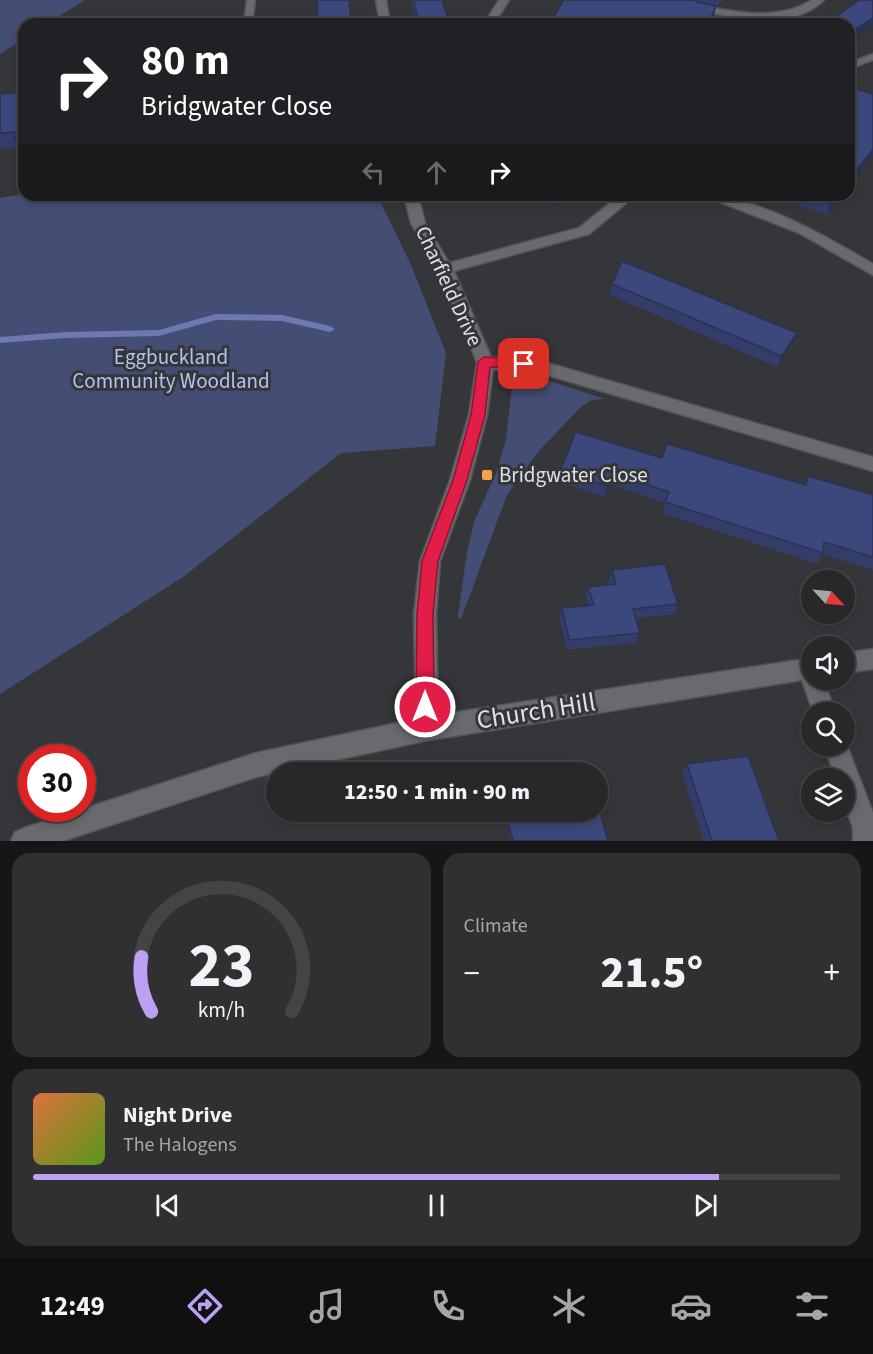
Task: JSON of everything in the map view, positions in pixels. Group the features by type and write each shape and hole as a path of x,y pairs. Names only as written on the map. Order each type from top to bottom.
{"street":[{"path":"381,0 384,18"},
{"path":"493,18 504,0"},
{"path":"695,7 727,14 772,16 798,12 819,0"},
{"name":"Charfield Drive","path":"412,201 418,223 445,269 484,362 478,415 460,480 430,561 425,614 425,707 429,728"},
{"path":"445,269 584,231 622,201"},
{"path":"725,201 804,230 873,270"},
{"path":"484,362 537,366 873,464"},
{"path":"855,661 873,659"},
{"name":"Church Hill","path":"24,841 256,765 429,728 801,674"},
{"path":"840,756 866,828 866,841"}],"lane":[{"path":"249,18 251,0"},
{"path":"855,64 873,57"}],"green space":[{"path":"0,0 85,0 56,18 18,18 18,43 0,54"},
{"name":"Eggbuckland Community Woodland","path":"18,195 18,201 356,201 381,203 412,267 446,353 435,446 341,453 183,577 0,694 0,198"},
{"path":"522,379 543,379 605,399 592,400 581,407 538,452 507,495 461,619 458,616 467,552 474,522 496,473 506,439 512,386"}],"building":[{"path":"317,0 349,0 350,18 318,18"},
{"path":"413,0 442,0 448,18 418,18"},
{"path":"564,0 694,0 716,6 711,18 553,18"},
{"path":"859,0 873,0 873,18 855,29 855,18 835,18"},
{"path":"18,88 18,139 15,139 17,132 0,133 0,94 15,93"},
{"path":"855,89 873,94 873,149 855,172"},
{"path":"622,261 797,333 782,356 612,284"},
{"path":"576,432 662,458 667,444 806,485 808,476 873,495 873,557 824,542 823,553 665,502 669,492 612,473 607,486 560,471"},
{"path":"665,564 678,604 633,609 640,633 569,640 562,608 594,605 588,587 616,584 612,570"},
{"path":"748,756 779,841 712,841 687,764"},
{"path":"508,822 602,822 608,841 513,841"}],"waterway":[{"path":"0,340 66,335 159,333 216,317 282,318 330,329"}],"place":[{"name":"Bridgwater Close","path":"487,475"}],"route":[{"path":"425,707 425,614 430,561 460,480 478,415 484,362 524,364"}]}
